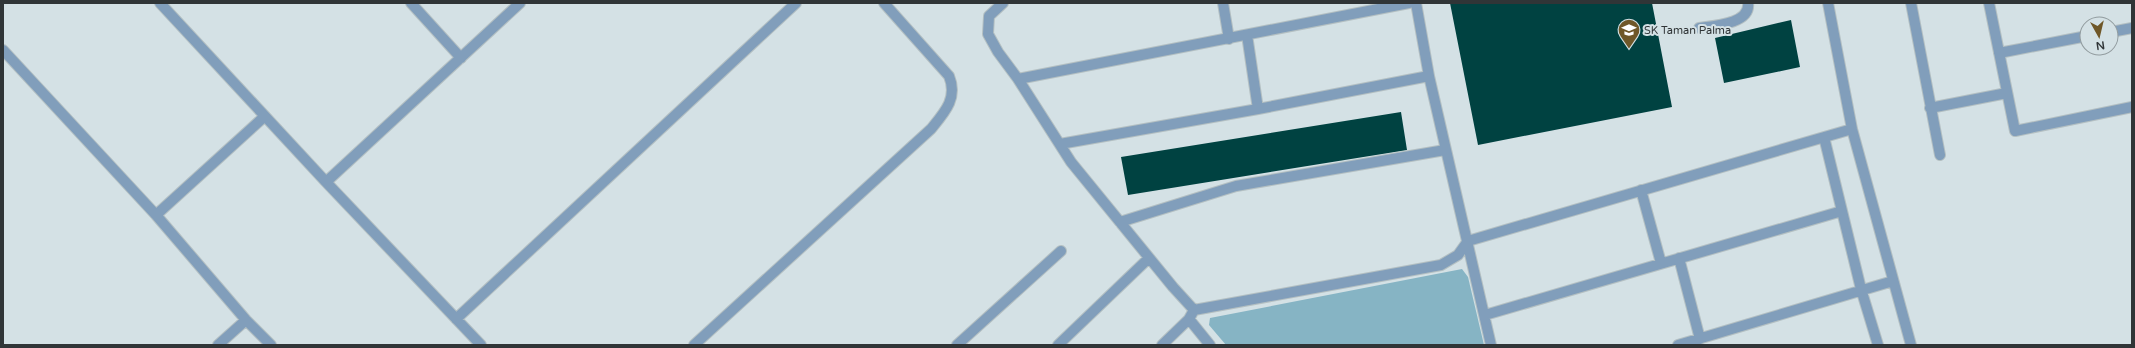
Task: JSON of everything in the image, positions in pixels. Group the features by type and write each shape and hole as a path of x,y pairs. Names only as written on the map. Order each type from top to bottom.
{"street":[{"path":"160,3 480,345"},
{"path":"411,3 461,58"},
{"path":"326,182 520,3"},
{"path":"456,319 796,3"},
{"path":"694,345 931,129 947,109 953,96 952,84 949,76 884,3"},
{"path":"1003,3 989,16 988,34 998,52 1018,79 1070,162 1149,258 1191,314 1210,345"},
{"path":"1223,3 1229,39"},
{"path":"1018,79 1409,3"},
{"path":"1416,3 1429,76 1445,150 1468,241 1491,345"},
{"path":"1699,28 1727,24 1742,17 1748,3"},
{"path":"1828,3 1852,129 1911,345"},
{"path":"1911,3 1940,155"},
{"path":"1989,3 2015,131 2132,107"},
{"path":"2119,30 2132,28"},
{"path":"1247,35 1258,109"},
{"path":"1999,53 2079,38"},
{"path":"3,50 156,215 246,320 271,345"},
{"path":"1060,144 1258,109 1429,76"},
{"path":"1930,108 2007,92"},
{"path":"156,215 265,116"},
{"path":"1162,345 1191,314 1441,265 1458,256 1468,241 1852,129"},
{"path":"1824,137 1862,289 1878,345"},
{"path":"1120,222 1236,186 1445,150"},
{"path":"1641,190 1661,263"},
{"path":"1484,315 1842,210"},
{"path":"957,345 1061,251"},
{"path":"1058,345 1149,258"},
{"path":"1679,258 1700,339"},
{"path":"1678,345 1893,281"},
{"path":"218,345 246,320"}],"shaded area":[{"path":"1462,269 1468,277 1484,345 1226,345 1209,325 1210,318"}],"building":[{"path":"1450,3 1652,3 1672,107 1478,145"},
{"path":"1791,20 1800,67 1724,83 1715,38"},
{"path":"1401,112 1407,150 1128,195 1121,157"}],"place":[{"name":"SK Taman Palma","path":"1629,50"}]}
